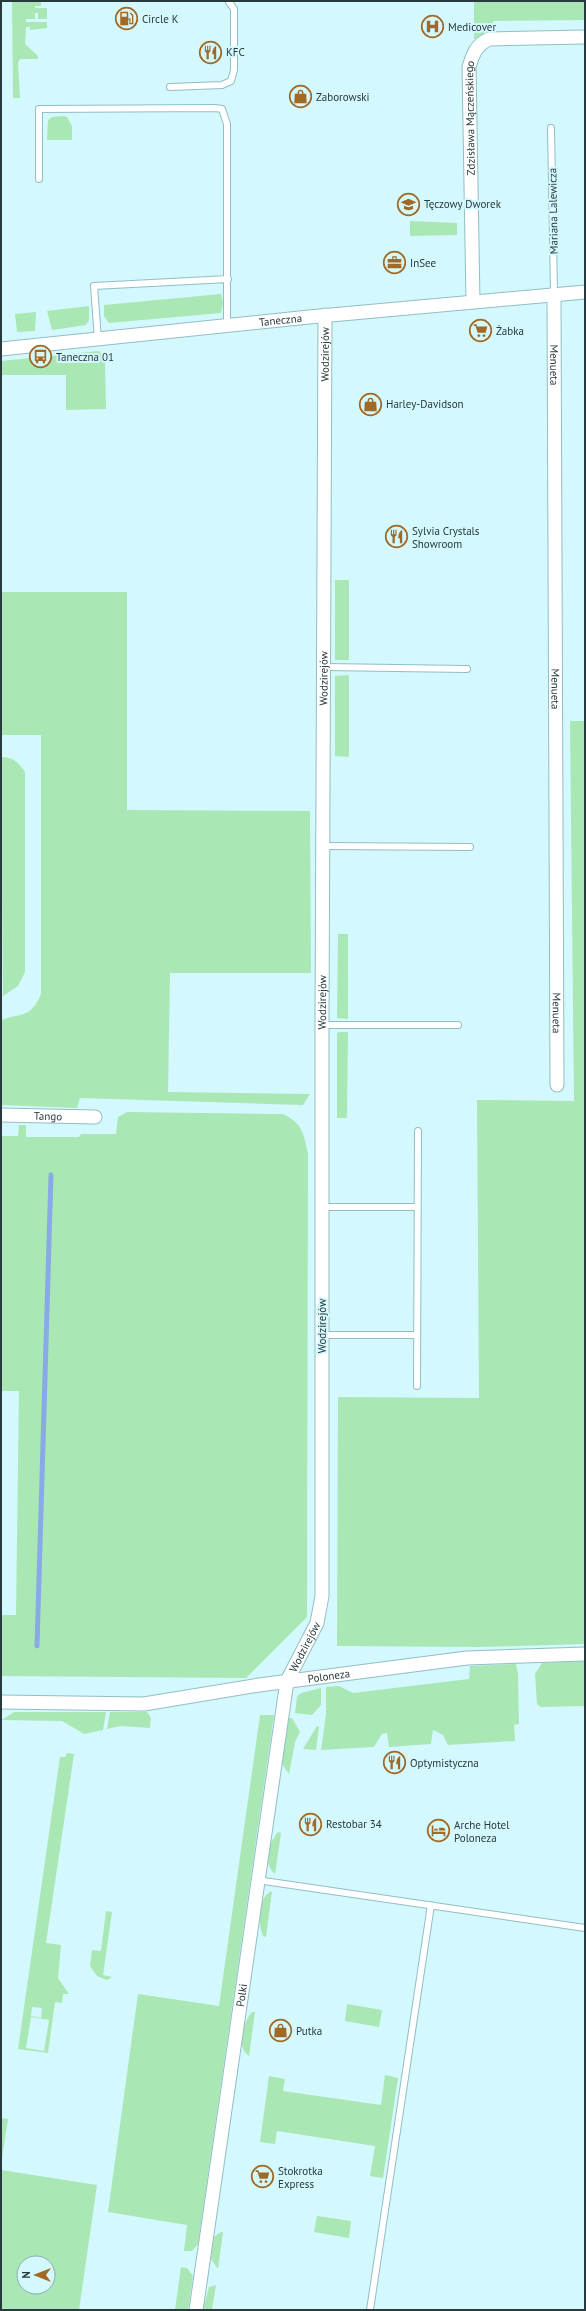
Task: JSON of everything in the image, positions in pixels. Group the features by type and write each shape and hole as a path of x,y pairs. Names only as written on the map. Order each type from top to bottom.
{"street":[{"name":"Zdzisława Mączeńskiego","path":"472,302 469,67 472,55 476,48 489,39 585,37"},
{"name":"Taneczna","path":"1,349 325,315 585,292"},
{"name":"Menueta","path":"554,294 557,1085"},
{"name":"Wodzirejów","path":"287,1681 316,1623 322,1596 322,1025 325,315"},
{"name":"Tango","path":"1,1115 95,1117"},
{"name":"Poloneza","path":"1,1702 144,1704 287,1681 467,1658 585,1654"},
{"name":"Polki","path":"196,2310 287,1681"}],"lane":[{"path":"170,87 222,85 231,81 234,70 234,9 229,2"},
{"path":"39,179 39,109 219,108 226,116 227,124 227,325"},
{"name":"Mariana Lalewicza","path":"551,128 554,294"},
{"path":"98,339 94,286 228,279"},
{"path":"324,667 467,669"},
{"path":"323,846 470,847"},
{"path":"322,1025 458,1025"},
{"path":"417,1386 418,1131"},
{"path":"322,1207 417,1207"},
{"path":"322,1335 417,1335"},
{"path":"257,1880 585,1928"},
{"path":"370,2310 431,1905"}],"green space":[{"path":"12,1 41,1 41,6 35,6 35,8 47,8 47,19 38,19 38,13 35,13 35,19 26,19 26,22 47,22 47,28 30,30 30,27 26,27 25,44 38,56 38,59 20,59 18,63 20,98 13,98"},
{"path":"474,1 585,1 585,20 493,21 493,32 474,39"},
{"path":"52,117 67,117 72,126 72,140 47,140 48,120"},
{"path":"410,221 457,223 457,235 410,236"},
{"path":"221,294 223,303 221,313 109,323 104,316 104,305"},
{"path":"89,306 89,320 86,325 52,330 47,311"},
{"path":"36,312 35,331 17,332 15,314"},
{"path":"99,351 105,360 106,409 66,410 66,375 1,375 1,361"},
{"path":"335,580 349,580 349,660 335,660"},
{"path":"1,592 127,592 127,810 310,811 311,973 170,973 168,1092 310,1094 303,1105 80,1098 77,1108 1,1105 1,1020 29,1011 37,1002 41,994 41,735 1,735"},
{"path":"349,675 349,757 335,756 335,676"},
{"path":"570,721 585,721 585,1644 480,1647 337,1646 338,1397 479,1398 477,1100 574,1101"},
{"path":"1,757 9,758 15,761 25,772 25,972 18,986 3,996"},
{"path":"338,934 348,934 348,1019 337,1018"},
{"path":"348,1032 347,1118 337,1118 337,1033"},
{"path":"127,1112 283,1114 295,1121 301,1129 308,1153 307,1617 246,1678 1,1676 1,1615 16,1615 19,1391 1,1391 1,1136 18,1136 19,1125 26,1125 26,1137 79,1137 81,1134 116,1134 118,1117"},
{"path":"585,1661 585,1706 541,1707 537,1704 535,1674 542,1663"},
{"path":"516,1664 518,1674 519,1724 514,1725 515,1741 448,1745 443,1735 433,1730 431,1744 389,1747 387,1733 382,1734 374,1747 321,1750 326,1714 326,1687 339,1686 353,1693 469,1679 470,1666"},
{"path":"321,1688 321,1705 312,1715 295,1713 297,1697 301,1693"},
{"path":"14,1712 106,1712 103,1730 84,1734 62,1721 2,1720"},
{"path":"110,1712 147,1712 151,1718 150,1728 120,1726 107,1729"},
{"path":"260,1715 274,1715 198,2244 192,2251 184,2251 187,2225 108,2212 138,1994 219,2006"},
{"path":"289,1718 292,1718 300,1732 295,1742 289,1774 282,1764"},
{"path":"317,1726 319,1727 316,1750 303,1749"},
{"path":"67,1753 74,1754 46,1943 61,1945 58,1978 69,1994 63,1994 62,2003 55,2002 48,2053 18,2049 60,1757 65,1757","holes":["32,2007 42,2008 41,2018 31,2016","31,2017 49,2020 44,2051 26,2048"]},
{"path":"278,1832 281,1833 275,1874 269,1864 268,1853 272,1841"},
{"path":"272,1891 266,1937 263,1936 261,1931 260,1911 261,1905 267,1894"},
{"path":"106,1911 112,1912 103,1975 112,1977 107,1980 97,1976 90,1966 92,1950 101,1951"},
{"path":"347,2004 382,2010 379,2027 345,2021"},
{"path":"252,2012 255,2012 249,2056 242,2047 242,2034 246,2021"},
{"path":"385,2075 398,2078 383,2178 370,2176 375,2146 277,2131 275,2144 260,2142 269,2076 285,2079 283,2091 381,2105"},
{"path":"1,2118 8,2119 1,2164"},
{"path":"1,2170 97,2185 79,2310 1,2310"},
{"path":"317,2216 351,2221 349,2238 314,2232"},
{"path":"223,2232 218,2269 211,2259 214,2237"},
{"path":"181,2267 187,2268 193,2276 188,2310 175,2310"},
{"path":"216,2285 212,2310 203,2310 209,2287"}],"waterway":[{"path":"37,1646 51,1175"}],"place":[{"name":"Circle K","path":"126,19"},
{"name":"Medicover","path":"432,27"},
{"name":"KFC","path":"210,52"},
{"name":"Zaborowski","path":"301,97"},
{"name":"Tęczowy Dworek","path":"408,204"},
{"name":"InSee","path":"395,263"},
{"name":"Żabka","path":"481,331"},
{"name":"Taneczna 01","path":"40,357"},
{"name":"Harley-Davidson","path":"371,404"},
{"name":"Sylvia Crystals Showroom","path":"396,537"},
{"name":"Optymistyczna","path":"394,1763"},
{"name":"Restobar 34","path":"311,1824"},
{"name":"Arche Hotel Poloneza","path":"438,1831"},
{"name":"Putka","path":"281,2031"},
{"name":"Stokrotka Express","path":"262,2177"}]}
